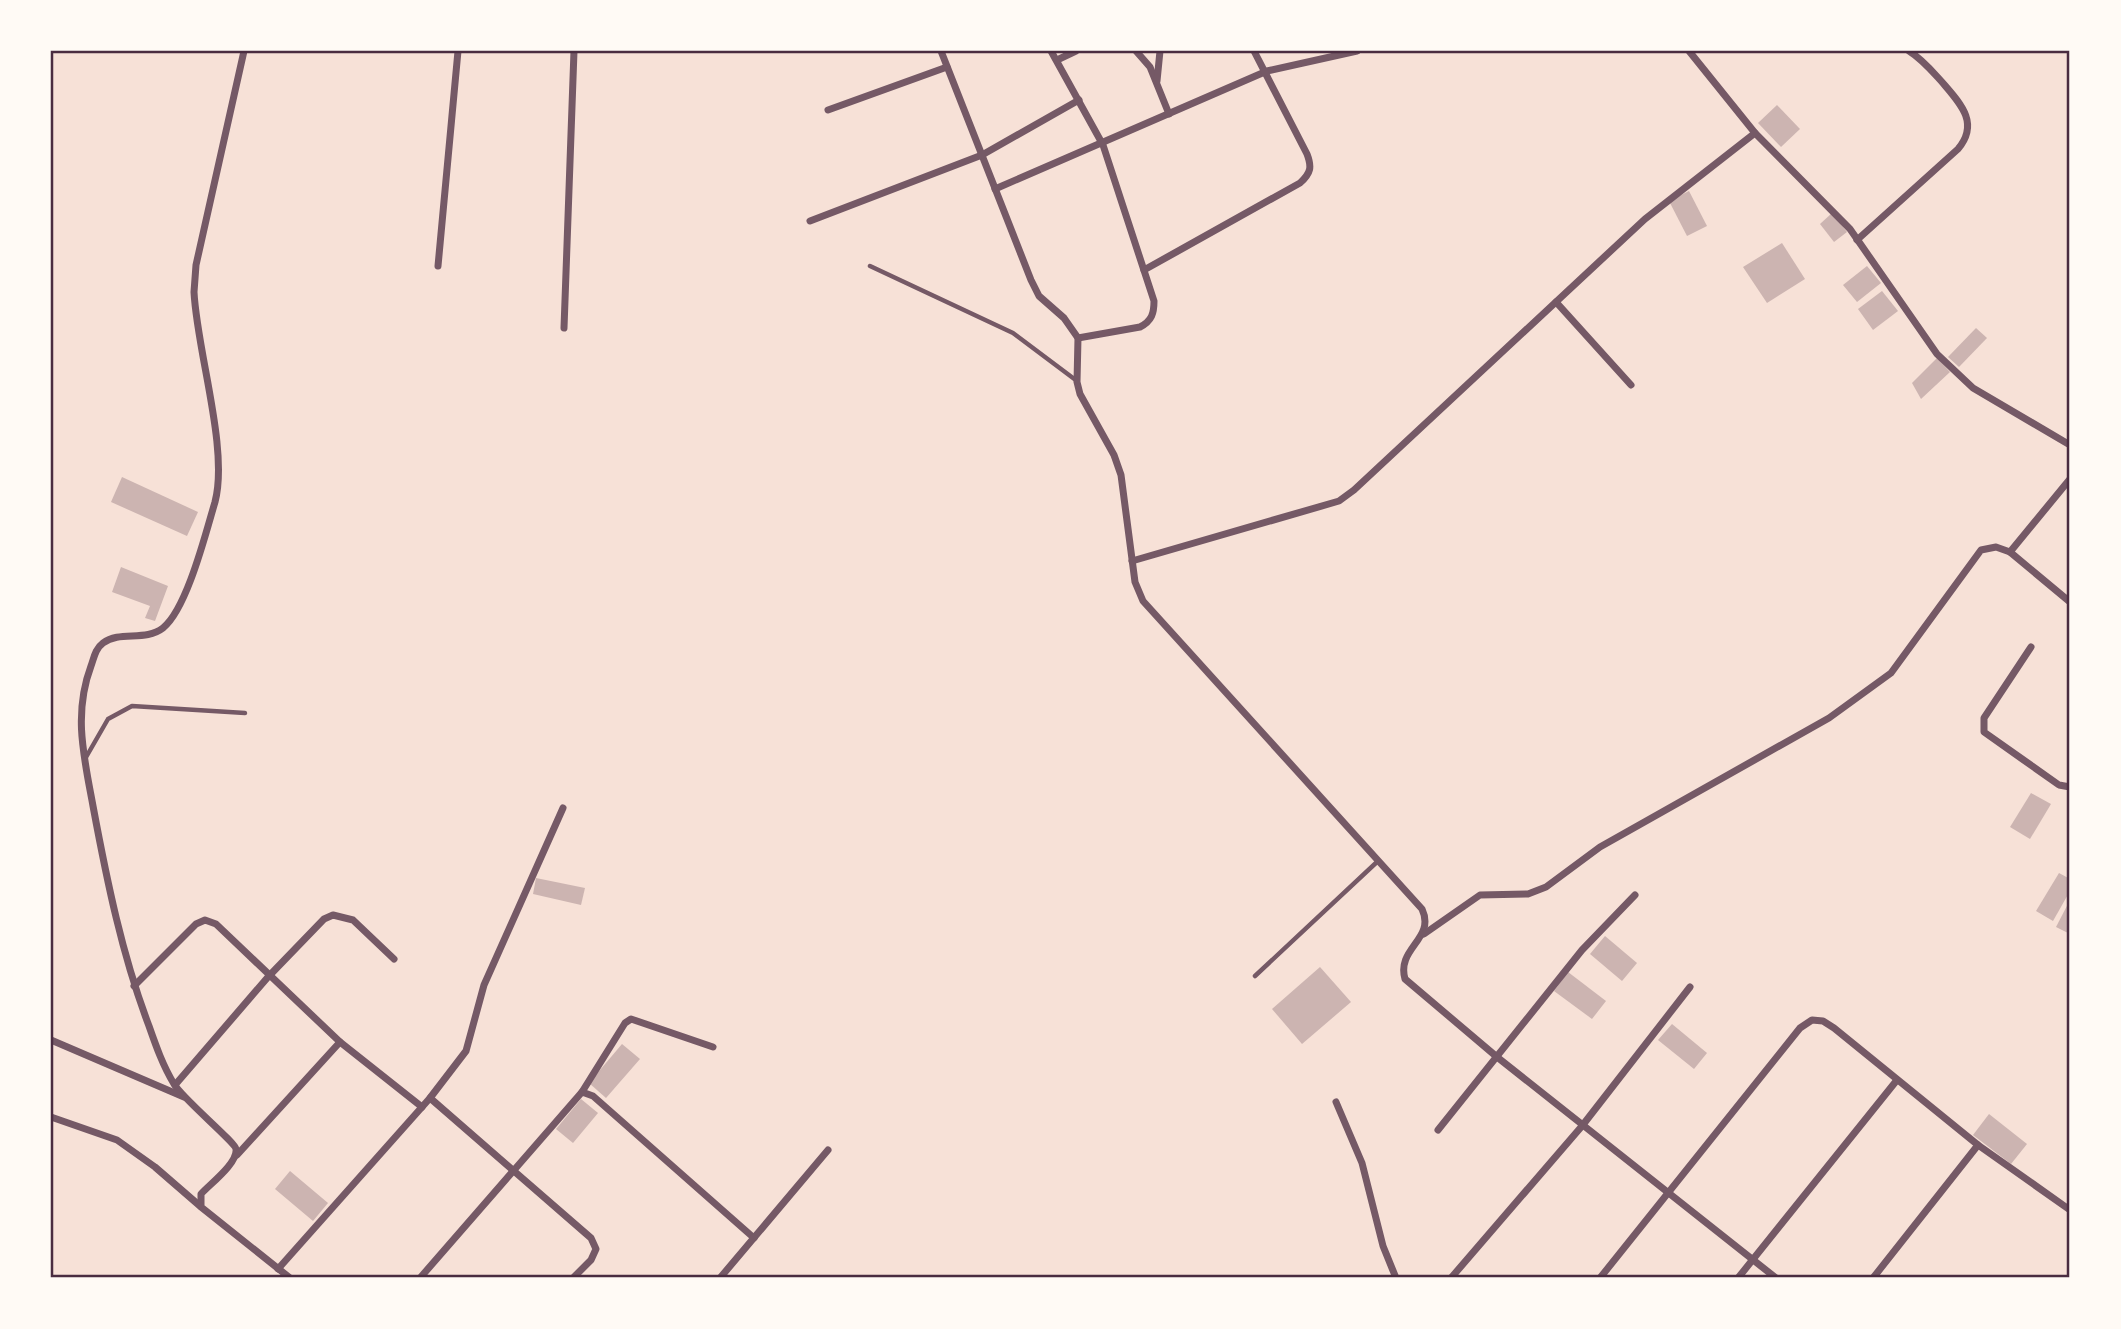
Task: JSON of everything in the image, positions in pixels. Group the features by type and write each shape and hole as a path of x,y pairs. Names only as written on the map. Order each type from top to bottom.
{"street":[{"path":"234,1158 236,1150 233,1142 204,1119 175,1085 162,1062 134,986 103,859 84,760 79,713 85,682 96,649 115,638 149,636 163,628 173,617 184,596 215,500 218,457 194,292 195,265 244,51"},
{"path":"438,266 458,51"},
{"path":"564,328 574,51"},
{"path":"941,51 1039,296 1065,318 1078,338 1077,382 1080,394 1114,455 1121,475 1135,582 1143,601 1422,909 1427,919 1424,934"},
{"path":"1051,51 1103,145 1154,301 1154,313 1148,323 1128,331 1078,338"},
{"path":"1057,60 1076,51"},
{"path":"1136,51 1144,57 1169,114"},
{"path":"1157,85 1160,51"},
{"path":"1144,270 1300,183 1309,175 1312,165 1254,51"},
{"path":"995,189 1103,145 1266,71 1357,51"},
{"path":"1689,51 1755,133 1857,240 1922,336 1946,364 1973,388 2070,445"},
{"path":"1857,240 1958,149 1968,130 1964,107 1924,62 1909,51"},
{"path":"828,110 947,67"},
{"path":"810,221 982,155 1079,100"},
{"path":"1132,561 1339,501 1645,219 1755,133"},
{"path":"1556,302 1631,384"},
{"path":"2010,552 2070,479"},
{"path":"1776,1278 1497,1057 1405,979 1402,968 1405,954 1424,934 1480,895 1528,894 1546,887 1600,847 1829,718 1891,673 1981,550 1996,547 2010,552 2070,602"},
{"path":"2031,647 1984,718 1984,732 2059,785 2070,788"},
{"path":"278,1269 430,1098 466,1051 484,985 563,808"},
{"path":"1438,1130 1582,950 1635,895"},
{"path":"175,1085 268,977 324,919 333,915 353,920 394,959"},
{"path":"134,986 196,924 205,920 222,929 268,977 340,1042 422,1107"},
{"path":"1451,1278 1583,1125 1690,987"},
{"path":"420,1278 582,1092 625,1023 631,1019 713,1047"},
{"path":"1600,1278 1800,1028 1812,1020 1823,1021 1834,1028 1978,1145 2070,1210"},
{"path":"51,1040 184,1097"},
{"path":"201,1206 201,1194 340,1042"},
{"path":"1738,1278 1896,1080"},
{"path":"582,1092 593,1096 754,1238"},
{"path":"430,1098 591,1238 596,1249 590,1260 573,1278"},
{"path":"1336,1102 1362,1163 1383,1246 1396,1278"},
{"path":"51,1117 117,1140 155,1167 290,1278"},
{"path":"1873,1278 1978,1145"},
{"path":"720,1278 828,1150"}],"lane":[{"path":"870,266 1013,333 1077,382"},
{"path":"84,760 108,719 132,706 245,713"},
{"path":"1255,976 1379,861"}],"building":[{"path":"1777,105 1800,129 1781,147 1758,123"},
{"path":"1689,191 1707,226 1687,236 1669,201"},
{"path":"1832,213 1847,232 1834,242 1820,224"},
{"path":"1782,243 1805,279 1767,303 1743,267"},
{"path":"1867,266 1881,283 1857,302 1843,285"},
{"path":"1882,291 1898,311 1873,330 1858,309"},
{"path":"1976,328 1987,338 1959,367 1948,357"},
{"path":"1937,358 1950,372 1921,399 1912,383"},
{"path":"122,477 198,512 187,536 111,502"},
{"path":"121,567 168,586 155,621 145,618 150,606 112,592"},
{"path":"2031,793 2051,804 2030,839 2010,827"},
{"path":"2059,873 2070,879 2070,891 2053,921 2036,911"},
{"path":"536,878 585,888 581,905 533,894"},
{"path":"2070,900 2070,934 2056,927"},
{"path":"1605,936 1637,963 1622,981 1590,954"},
{"path":"1320,967 1351,1002 1302,1044 1272,1009"},
{"path":"1568,972 1606,1001 1592,1019 1554,991"},
{"path":"1672,1024 1707,1053 1694,1069 1658,1040"},
{"path":"622,1044 640,1059 606,1098 589,1083"},
{"path":"581,1099 598,1113 573,1143 556,1129"},
{"path":"1989,1114 2027,1144 2011,1164 1973,1135"},
{"path":"290,1171 328,1203 313,1221 275,1189"}]}
